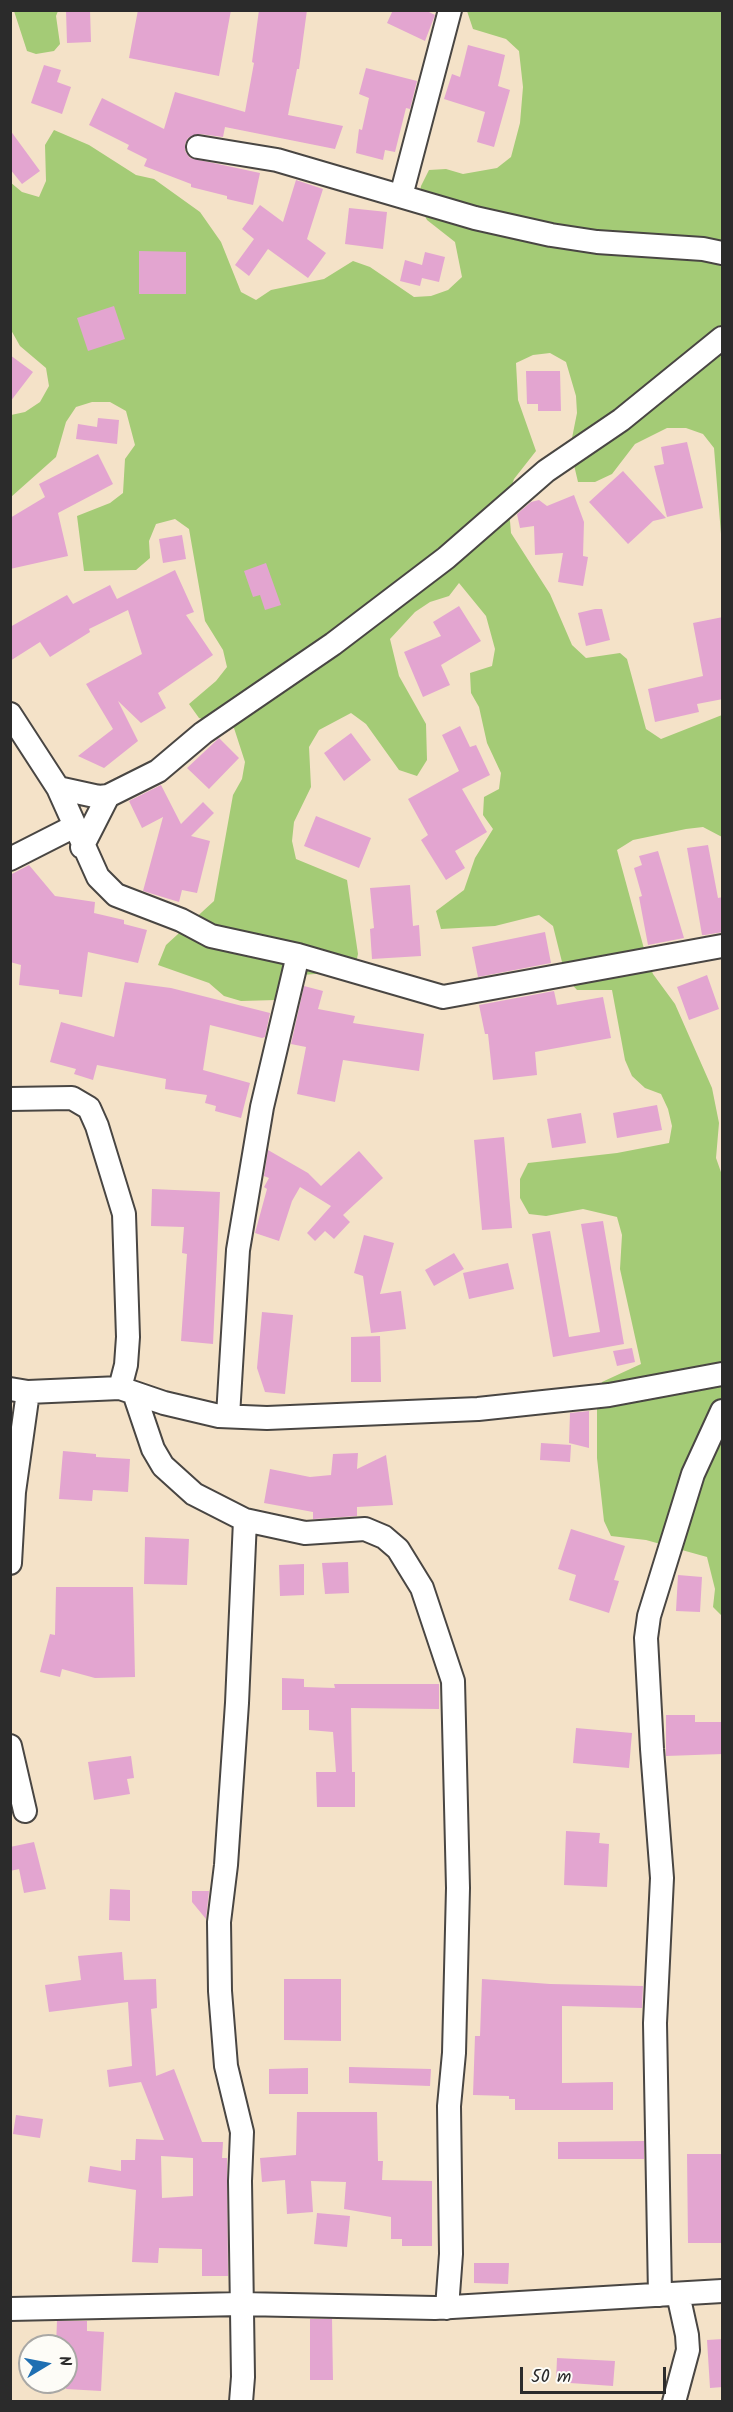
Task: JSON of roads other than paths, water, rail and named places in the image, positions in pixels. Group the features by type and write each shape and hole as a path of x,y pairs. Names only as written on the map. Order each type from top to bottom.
{"street":[{"path":"401,196 450,10"},
{"path":"198,147 277,160 475,218 551,235 597,242 703,249 723,253"},
{"path":"58,788 99,797 108,796 158,771 203,733 333,644 446,558 546,471 621,420 723,338"},
{"path":"10,714 58,788 98,878 116,895 181,920 211,936 298,955 443,997 723,946"},
{"path":"10,859 79,837 108,796"},
{"path":"228,1416 238,1250 262,1107 298,955"},
{"path":"10,1098 72,1098 89,1108 97,1126 124,1214 128,1337 127,1390 163,1466 194,1494 245,1520 305,1533 365,1529 384,1537 398,1549 422,1588 453,1681 458,1888 454,2053 449,2106 451,2254 447,2308"},
{"path":"10,1563 19,1390 127,1390 164,1403 228,1416 278,1418 478,1408 609,1395 723,1374"},
{"path":"674,2402 688,2350 687,2335 669,2294 656,2023 662,1878 646,1638 649,1616 693,1474 723,1411"},
{"path":"241,2402 243,2377 242,2132 226,2066 220,1991 219,1922 235,1726 245,1520"},
{"path":"10,1746 26,1811"},
{"path":"10,2309 241,2304 447,2308 723,2291"}]}
